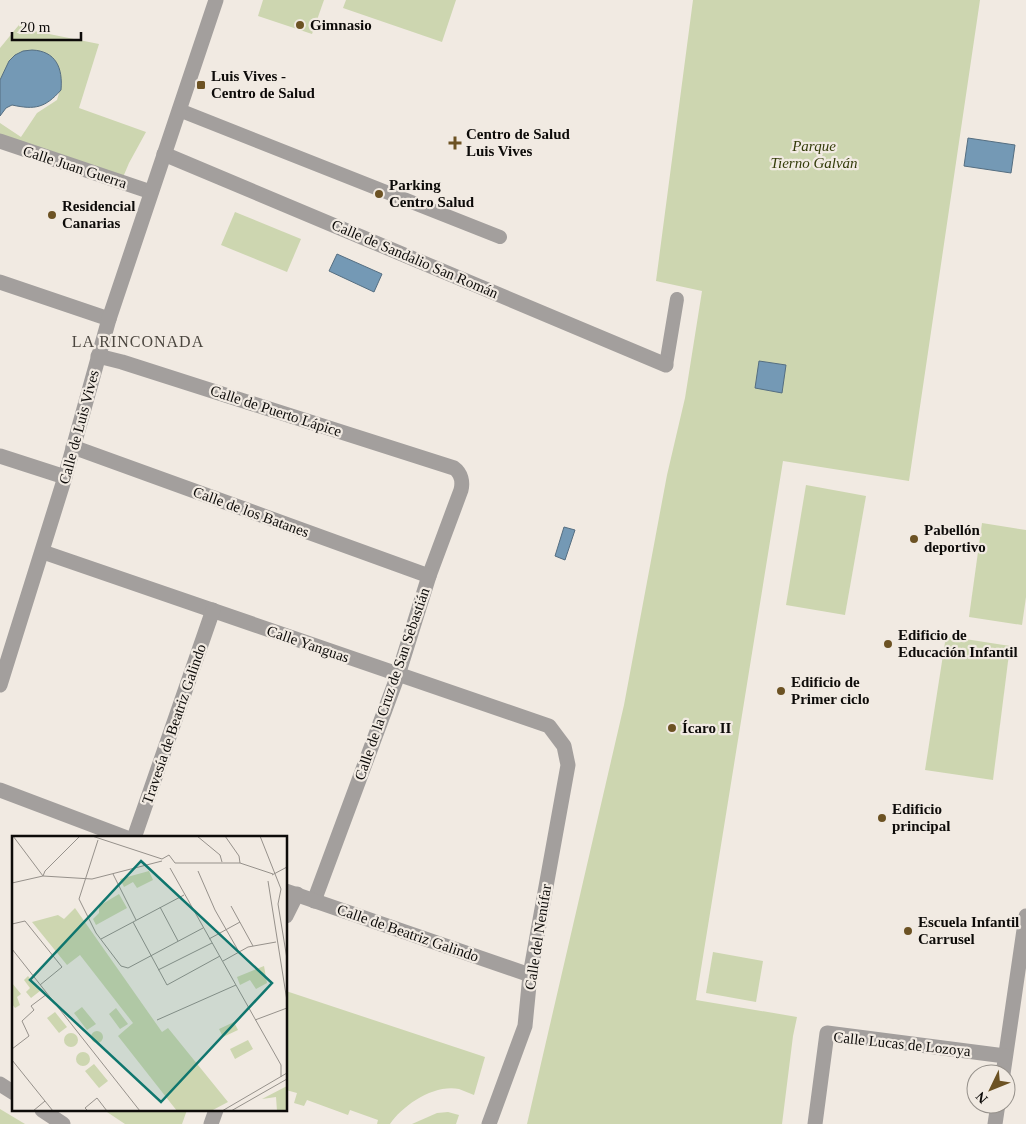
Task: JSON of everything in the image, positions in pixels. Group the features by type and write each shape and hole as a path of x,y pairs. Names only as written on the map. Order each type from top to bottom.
{"street":[{"name":"Calle de Luis Vives","path":"0,685 43,552 108,319 216,0"},
{"name":"Calle Juan Guerra","path":"0,141 151,192"},
{"name":"Calle de Sandalio San Román","path":"164,154 666,365"},
{"path":"0,282 108,319"},
{"name":"Calle de Puerto Lápice","path":"98,356 454,468"},
{"name":"Calle de los Batanes","path":"73,447 429,576"},
{"path":"0,456 65,477"},
{"name":"Calle de la Cruz de San Sebastián","path":"314,901 398,675 429,576 462,486 458,471 454,468"},
{"name":"Calle Yanguas","path":"43,552 549,726 564,746"},
{"name":"Travesía de Beatriz Galindo","path":"135,836 212,610"},
{"name":"Calle del Nenúfar","path":"489,1124 525,1026 530,975 568,765 564,746"},
{"path":"0,790 123,836"},
{"path":"288,907 291,893"},
{"name":"Calle de Beatriz Galindo","path":"291,893 530,975"},
{"path":"1005,1064 1021,987 1026,916"},
{"name":"Calle Lucas de Lozoya","path":"814,1124 827,1033 1006,1056"},
{"path":"0,1084 12,1092"},
{"path":"45,1112 63,1124"},
{"path":"211,1124 215,1112"}],"lane":[{"path":"179,110 500,237"},
{"path":"666,365 677,299"}],"green space":[{"name":"Gimnasio","path":"263,0 324,0 312,34 258,16"},
{"path":"346,0 456,0 442,42 343,8"},
{"name":"Parque Tierno Galván","path":"693,0 980,0 909,481 783,461 696,1000 797,1017 782,1124 527,1124 624,705 667,475 685,398 702,291 656,281"},
{"path":"23,20 29,30 99,44 79,108 146,132 121,182 0,140 0,123 21,137 37,113 57,100 62,83 9,61 0,80 0,48"},
{"path":"235,212 301,239 287,272 221,245"},
{"path":"806,485 866,496 845,615 786,605"},
{"path":"982,523 1026,530 1026,597 1022,625 969,617"},
{"path":"946,636 1010,646 993,780 925,770"},
{"path":"713,952 763,961 756,1002 706,993"},
{"path":"288,992 485,1057 474,1095 459,1089 449,1088 430,1093 411,1103 390,1124 377,1124 378,1120 350,1110 348,1115 307,1100 304,1106 294,1103 297,1093 288,1091"},
{"path":"0,1109 25,1124 0,1124"},
{"path":"107,1112 186,1112 182,1124 125,1124"},
{"path":"448,1112 459,1115 456,1124 412,1124 437,1113"}],"water":[{"path":"32,50 47,54 56,62 61,75 61,90 45,104 33,107 12,105 6,108 0,116 0,80 9,61 23,51"},
{"path":"968,138 1015,145 1011,173 964,166"},
{"path":"337,254 382,274 374,292 329,271"},
{"path":"759,361 786,365 782,393 755,388"},
{"path":"564,527 575,530 565,560 555,556"}],"place":[{"name":"Gimnasio","path":"300,25"},
{"name":"Luis Vives - Centro de Salud","path":"201,85"},
{"name":"Centro de Salud Luis Vives","path":"455,143"},
{"name":"Parking Centro Salud","path":"379,194"},
{"name":"Residencial Canarias","path":"52,215"},
{"name":"Pabellón deportivo","path":"914,539"},
{"name":"Edificio de Educación Infantil","path":"888,644"},
{"name":"Edificio de Primer ciclo","path":"781,691"},
{"name":"Ícaro II","path":"672,728"},
{"name":"Edificio principal","path":"882,818"},
{"name":"Escuela Infantil Carrusel","path":"908,931"}],"district":[{"name":"LA RINCONADA","path":"138,341"}]}
